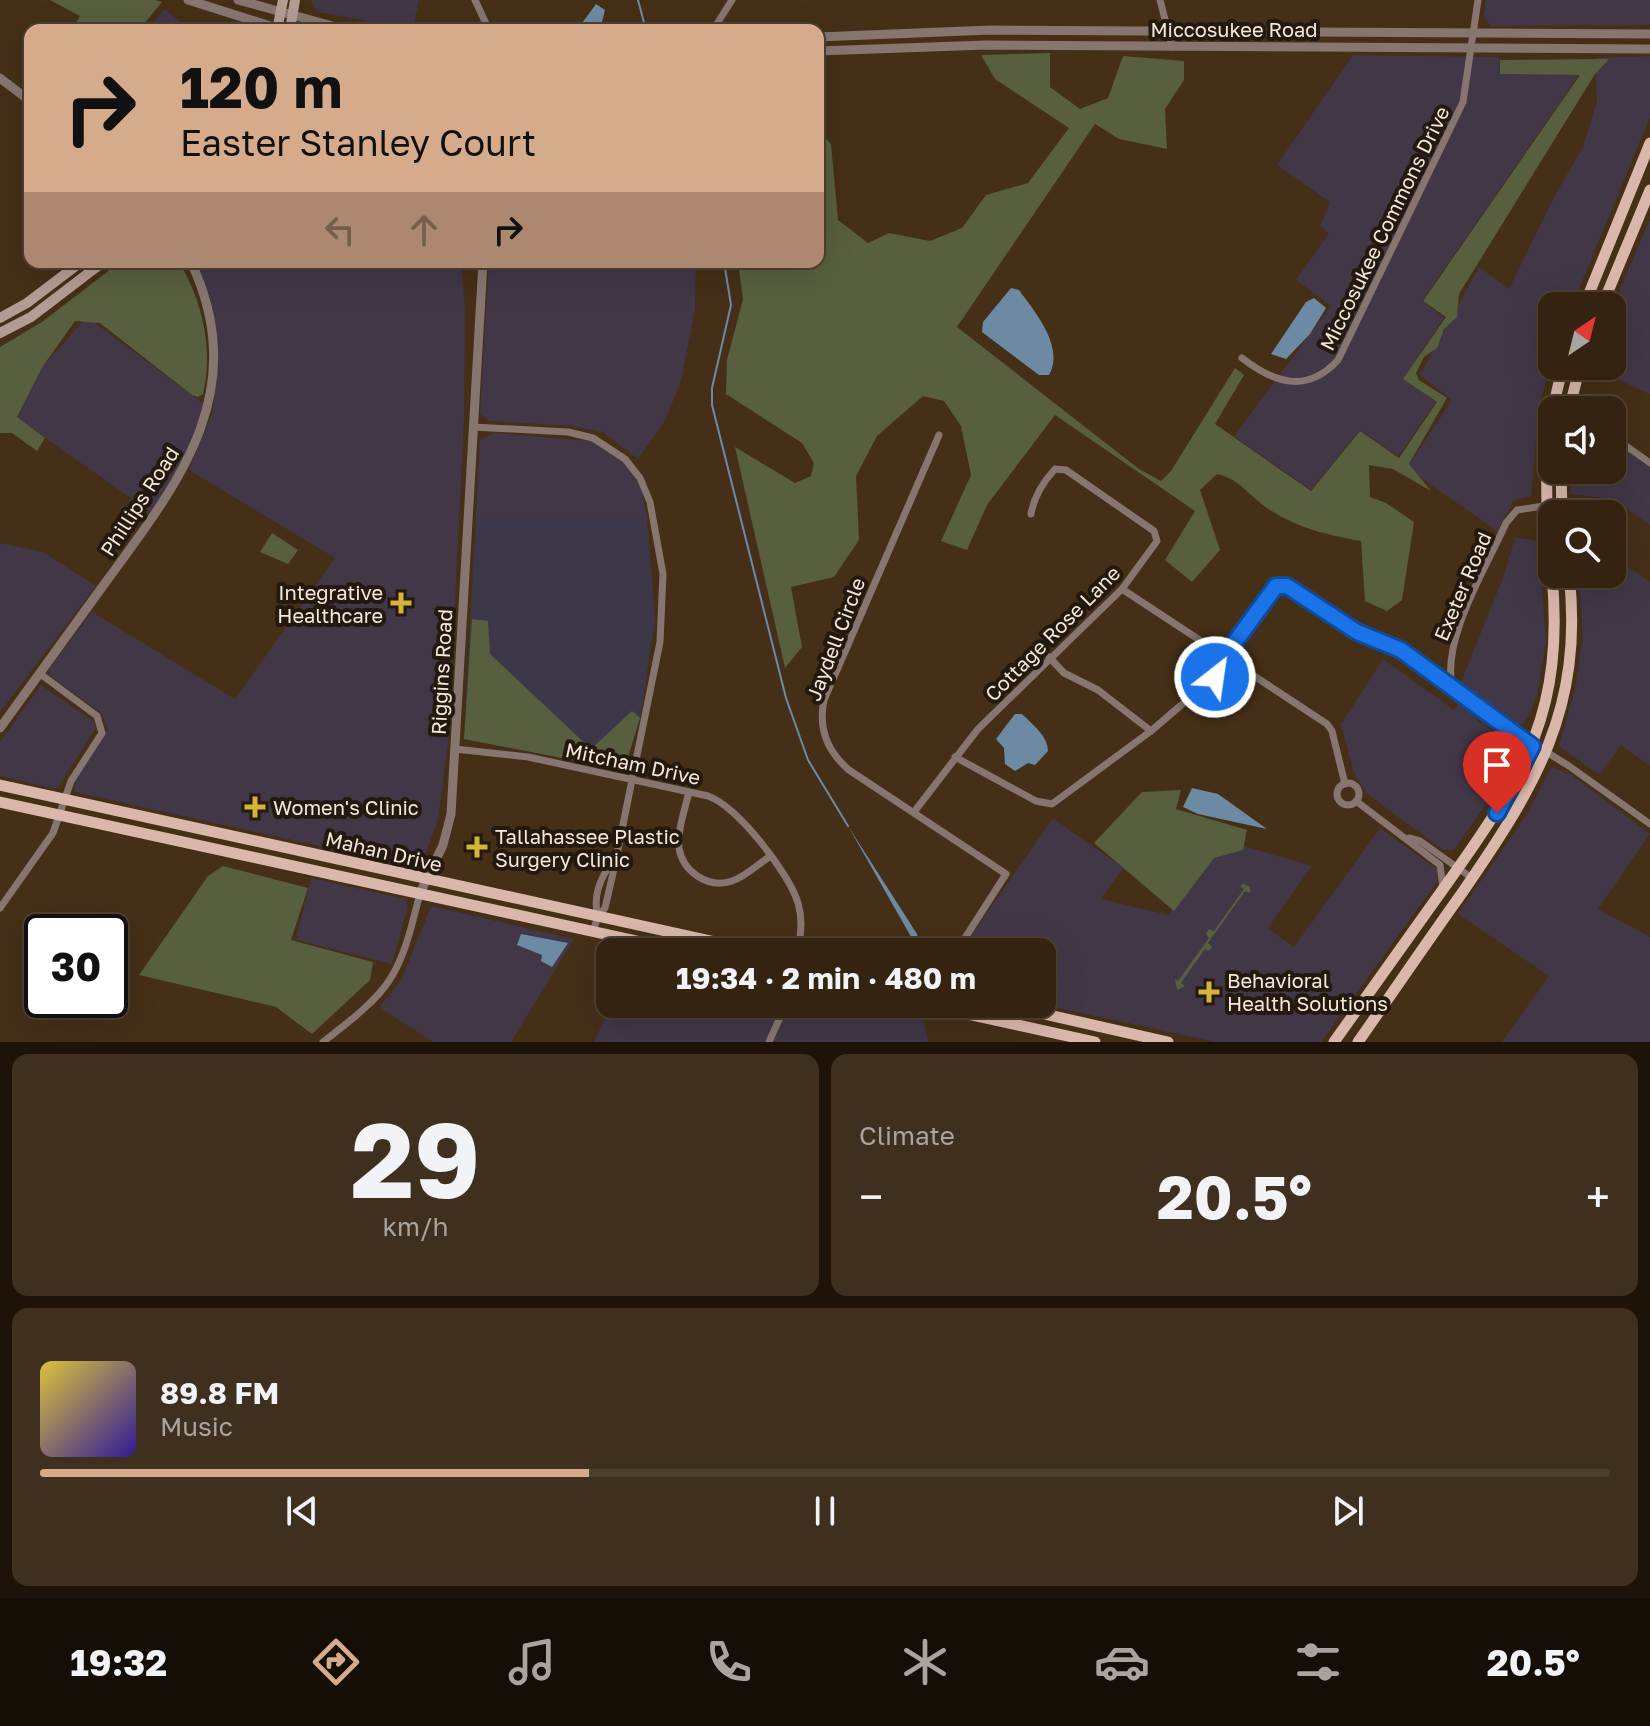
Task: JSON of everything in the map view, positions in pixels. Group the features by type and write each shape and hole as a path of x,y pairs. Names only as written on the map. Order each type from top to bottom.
{"main road":[{"path":"280,24 283,0"},
{"path":"291,24 295,0"},
{"path":"1590,292 1650,143"},
{"path":"1608,292 1650,190"},
{"path":"1629,196 1645,204"},
{"path":"0,318 27,303 73,268"},
{"path":"0,333 31,317 95,268"},
{"path":"1334,1042 1504,804 1532,746 1544,708 1555,643 1553,588"},
{"path":"1358,1042 1517,813 1547,754 1560,716 1571,651 1569,588"},
{"name":"Mahan Drive","path":"0,785 698,938"},
{"name":"Mahan Drive","path":"0,802 621,938"},
{"path":"190,844 194,827"},
{"path":"306,869 311,853"},
{"path":"1456,872 1470,881"},
{"path":"986,1018 1095,1042"},
{"path":"1056,1018 1168,1042"}],"street":[{"path":"188,0 263,24"},
{"path":"238,0 322,24"},
{"path":"475,0 486,24"},
{"path":"717,24 732,0"},
{"path":"1160,0 1172,47"},
{"name":"Miccosukee Commons Drive","path":"1242,358 1266,376 1289,383 1316,378 1338,360 1463,102 1478,0"},
{"path":"876,32 876,48"},
{"name":"Miccosukee Road","path":"824,36 876,32 1650,34"},
{"name":"Miccosukee Road","path":"824,51 1172,47 1650,49"},
{"path":"0,78 24,96"},
{"name":"Phillips Road","path":"0,728 161,507 197,443 209,402 212,355 204,300 193,268"},
{"name":"Riggins Road","path":"323,1042 375,1000 394,976 406,950 420,893 449,826 483,268"},
{"path":"473,427 568,432 593,438 627,460 647,492 664,585 658,658 615,858 605,871 598,890 595,905 598,916 593,932"},
{"name":"Jaydell Circle","path":"939,435 822,710 824,734 841,763 1006,874 965,938"},
{"path":"1626,446 1650,463"},
{"name":"Cottage Rose Lane","path":"914,812 955,757 1049,657 1122,589 1157,541 1154,531 1059,468 1051,474 1033,500 1031,514"},
{"name":"Exeter Road","path":"1452,686 1449,669 1455,638 1506,523 1517,510 1538,507"},
{"path":"955,757 1036,801 1052,804 1151,731 1194,694 1202,678 1216,668 1276,586 1287,586 1357,632 1401,650 1452,686 1479,710 1650,824"},
{"path":"1122,589 1327,724 1332,731 1345,784"},
{"path":"1049,657 1064,673 1098,690 1151,731"},
{"path":"0,908 53,833 76,771 103,727 97,716 39,673"},
{"name":"Mitcham Drive","path":"455,749 504,752 717,800 732,809 769,857 798,905 799,938"},
{"path":"1345,784 1355,787 1356,801"},
{"path":"1345,784 1337,792 1339,801 1349,805 1356,801"},
{"path":"689,792 679,848 685,865 695,875 709,882 732,881 769,857"},
{"path":"1356,801 1409,838 1440,865 1443,889"},
{"path":"1409,838 1420,841 1456,872"},
{"path":"769,1042 780,1018"}],"shaded area":[{"path":"311,0 419,0 414,24 385,24 317,12"},
{"path":"1486,0 1650,0 1650,25 1491,26 1484,17"},
{"path":"164,9 183,24 153,24"},
{"path":"1353,55 1499,57 1500,74 1579,75 1422,301 1444,318 1403,379 1436,402 1398,456 1360,430 1311,490 1234,436 1331,306 1296,280 1329,233 1320,226 1330,202 1277,165"},
{"path":"1650,56 1650,117 1578,292 1538,292 1538,380 1546,380 1542,396 1538,396 1531,496 1514,500 1497,531 1407,468 1452,400 1420,375 1479,267 1509,289 1554,197 1583,147 1597,101 1595,58"},
{"path":"1650,221 1650,394 1619,380 1626,380 1626,292 1619,292"},
{"path":"198,268 462,268 465,309 464,420 448,744 438,820 420,868 74,792 77,775 108,728 101,713 50,676 48,670 92,612 235,699 335,558 189,470 212,414 217,377 216,328"},
{"path":"489,268 696,268 695,309 681,381 665,421 638,459 603,432 571,426 490,421 480,414"},
{"path":"87,317 204,404 188,453 152,513 17,418 43,366"},
{"path":"494,433 591,441 623,461 633,473 642,490 647,518 476,518 480,440"},
{"path":"1626,450 1650,468 1650,525 1626,508 1626,500 1570,494 1570,484 1626,484"},
{"path":"476,518 647,518 655,620 640,718 624,770 464,739"},
{"path":"1515,537 1538,541 1538,588 1542,588 1546,640 1538,691 1529,716 1518,728 1459,687 1503,578"},
{"path":"0,543 43,552 96,586 0,712"},
{"path":"1626,565 1650,582 1650,766 1621,745 1599,775 1559,746 1576,685 1583,633 1579,588 1626,588"},
{"path":"1383,659 1454,710 1460,702 1478,721 1518,750 1496,796 1484,807 1454,850 1443,850 1366,793 1354,773 1341,724"},
{"path":"41,685 93,721 96,728 57,789 0,776 0,742"},
{"path":"1552,767 1572,775 1650,834 1598,909 1650,937 1650,1042 1502,1042 1549,976 1458,914 1525,817"},
{"path":"1053,818 1123,868 1101,899 1168,915 1222,840 1312,866 1268,928 1294,947 1380,828 1437,869 1437,882 1321,1042 1215,1042 1056,1007 1056,938 970,938"},
{"path":"311,878 405,899 408,907 392,964 296,940"},
{"path":"431,906 574,939 511,1042 433,1042 379,1007 401,981"},
{"path":"605,1018 924,1018 928,1042 594,1042"}],"green space":[{"path":"50,0 162,2 144,24 75,24 80,16"},
{"path":"1050,53 1050,87 1080,109 1108,98 1123,56 1184,61 1184,80 1165,109 1167,149 1119,139 1095,124 957,327 1139,469 1161,481 1171,471 1235,368 1244,375 1215,424 1311,491 1360,431 1399,458 1437,402 1403,379 1446,317 1423,301 1580,75 1500,74 1500,60 1609,59 1595,74 1459,294 1457,317 1444,329 1437,348 1424,357 1416,373 1419,380 1447,398 1409,464 1431,491 1393,469 1369,465 1370,497 1386,503 1414,522 1402,600 1387,611 1365,601 1361,541 1290,521 1267,508 1232,480 1217,474 1200,490 1220,550 1192,582 1165,560 1195,511 1055,415 987,505 967,550 941,541 971,475 961,426 944,401 923,396 877,436 856,476 859,540 834,577 791,587 802,647 785,668 735,447 795,483 811,476 814,463 802,443 726,394 727,360 743,299 739,268 824,268 824,136 831,144 838,220 868,243 889,233 930,241 962,228 986,195 1028,183 1069,128 995,79 981,55"},
{"path":"112,268 182,268 194,292 204,326 207,360 203,394 198,397 192,395 100,323 75,321 43,366 17,417 45,438 37,451 12,433 0,433 0,347 42,322"},
{"path":"272,533 298,550 288,564 260,552"},
{"path":"472,619 488,621 490,654 591,749 632,711 640,718 624,770 464,739"},
{"path":"1181,790 1176,809 1247,830 1243,850 1214,858 1174,911 1094,843 1142,792"},
{"path":"223,866 308,888 291,940 373,962 370,980 312,1034 276,1007 139,975 208,876"},
{"path":"1240,886 1250,887 1250,893 1245,891 1208,943 1212,947 1209,951 1205,949 1181,983 1185,986 1177,990 1175,979 1178,981 1209,938 1206,934 1209,929 1214,931 1244,889"}],"water":[{"path":"596,4 605,10 602,24 581,24"},
{"path":"1011,288 1019,290 1046,330 1053,353 1049,375 1039,375 982,332 983,322"},
{"path":"1314,298 1326,308 1310,334 1286,359 1271,354 1306,302"},
{"path":"1015,714 1022,714 1039,731 1048,751 1035,765 1028,763 1015,771 1005,764 1004,748 996,739"},
{"path":"1192,788 1218,794 1267,829 1198,814 1183,807"},
{"path":"848,826 917,934 918,938 912,938"},
{"path":"521,934 568,943 552,967 541,961 542,955 517,945"}],"waterway":[{"path":"638,0 644,24"},
{"path":"725,268 731,305 712,388 712,405 786,698 808,760 848,826"}],"place":[{"name":"Integrative Healthcare","path":"401,603"},
{"name":"Women's Clinic","path":"255,807"},
{"name":"Tallahassee Plastic Surgery Clinic","path":"477,847"},
{"name":"Behavioral Health Solutions","path":"1209,992"}],"route":[{"path":"1215,677 1216,668 1276,586 1287,586 1357,632 1401,650 1532,746 1519,777 1497,813"}]}
